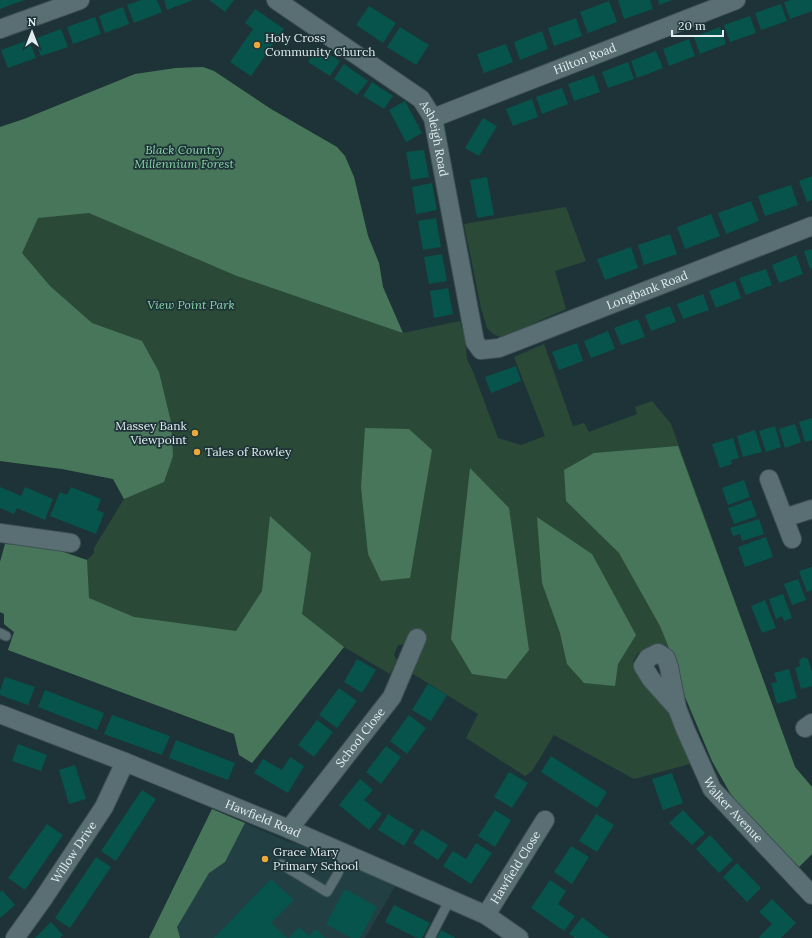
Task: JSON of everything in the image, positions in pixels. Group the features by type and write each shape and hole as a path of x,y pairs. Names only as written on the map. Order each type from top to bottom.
{"street":[{"path":"0,29 80,0"},
{"name":"Ashleigh Road","path":"276,0 421,99 433,118 475,342 481,350"},
{"name":"Hilton Road","path":"433,118 736,0"},
{"name":"Longbank Road","path":"481,350 499,348 812,226"},
{"path":"769,479 792,539"},
{"path":"784,518 812,509"},
{"path":"0,533 71,543"},
{"name":"School Close","path":"289,829 392,697 417,638"},
{"name":"Walker Avenue","path":"677,708 712,789 812,895"},
{"name":"Hawfield Road","path":"0,714 125,762 289,829 486,915 519,938"},
{"name":"Willow Drive","path":"15,938 43,899 104,807 125,762"},
{"name":"Hawfield Close","path":"486,915 545,820"}],"lane":[{"path":"281,864 327,892 337,875 346,854"},
{"path":"430,938 450,899"}],"shaded area":[{"name":"Grace Mary Primary School","path":"212,809 284,840 400,878 365,938 149,938"}],"green space":[{"name":"View Point Park","path":"203,67 214,71 271,109 337,147 354,177 368,236 379,263 383,287 403,333 460,321 465,339 467,359 498,438 521,445 545,436 514,357 544,344 573,426 584,423 589,432 637,414 635,407 652,401 671,424 795,767 812,787 812,854 799,867 730,793 712,761 683,692 679,677 651,648 638,653 633,661 636,671 665,701 690,764 634,779 554,735 532,771 525,776 466,738 478,714 413,674 423,642 398,645 394,655 397,660 390,674 344,647 252,763 239,755 234,734 8,650 14,632 4,624 4,614 0,612 0,562 5,544 49,547 87,560 94,553 94,548 124,499 113,479 62,469 0,461 0,127 24,119 135,74 176,68"},
{"name":"Black Country Millennium Forest","path":"203,67 214,71 271,109 337,147 345,156 354,177 368,236 379,263 383,287 403,333 237,276 89,213 38,218 22,253 50,286 92,323 142,341 159,372 171,422 173,456 164,482 124,499 113,479 62,469 0,461 0,127 24,119 135,74 176,68"},
{"path":"566,207 586,261 555,271 566,309 510,334 500,337 493,334 487,328 481,308 464,224"},
{"path":"365,428 409,429 432,450 410,578 381,581 368,554 361,487"},
{"path":"678,446 795,767 812,787 812,854 799,867 741,808 730,793 712,761 683,692 676,665 660,626 619,553 566,501 564,470 594,453"},
{"path":"470,468 509,508 529,650 506,679 472,674 451,639"},
{"path":"270,516 311,553 302,614 344,647 252,763 239,755 234,734 8,650 14,632 4,624 4,614 0,612 0,562 5,544 49,547 87,560 89,598 134,617 236,631 262,591"},
{"path":"537,517 592,554 636,635 618,664 615,686 584,683 567,664 560,633 542,583"},
{"path":"212,809 245,823 225,862 209,873 177,927 180,938 149,938"}],"building":[{"path":"0,0 24,0 0,9"},
{"path":"141,0 157,0 162,12 134,23 127,5"},
{"path":"164,0 193,0 167,10"},
{"path":"209,0 234,0 225,12"},
{"path":"618,0 650,0 653,9 624,19"},
{"path":"658,0 672,0 659,5"},
{"path":"791,0 812,0 812,11 790,19 784,2"},
{"path":"609,1 617,22 588,33 580,12"},
{"path":"781,4 787,21 761,30 755,13"},
{"path":"369,6 396,23 383,43 356,25"},
{"path":"123,7 129,24 105,33 99,16"},
{"name":"Holy Cross Community Church","path":"255,9 284,29 251,76 230,62 253,29 245,23"},
{"path":"750,16 756,33 730,42 724,25"},
{"path":"95,17 101,34 73,44 67,27"},
{"path":"576,18 582,36 554,46 548,28"},
{"path":"400,27 429,45 416,65 387,47"},
{"path":"720,27 726,44 700,54 694,37"},
{"path":"61,29 68,47 41,56 34,39"},
{"path":"542,31 548,49 520,60 514,42"},
{"path":"689,39 695,56 669,66 663,49"},
{"path":"29,40 36,58 8,68 1,50"},
{"path":"506,44 513,62 484,73 477,54"},
{"path":"318,47 340,61 330,76 308,62"},
{"path":"656,51 663,68 637,78 631,61"},
{"path":"628,62 634,79 608,88 602,72"},
{"path":"344,64 368,81 357,95 334,79"},
{"path":"594,75 600,92 574,101 568,84"},
{"path":"372,82 393,96 384,109 363,96"},
{"path":"562,88 568,104 542,114 536,97"},
{"path":"532,99 538,117 513,126 506,109"},
{"path":"405,101 422,133 406,142 389,110"},
{"path":"483,118 497,126 479,156 465,148"},
{"path":"424,150 429,177 411,180 406,152"},
{"path":"812,176 812,200 807,202 799,181"},
{"path":"487,177 494,215 477,218 470,180"},
{"path":"432,183 437,210 416,214 412,187"},
{"path":"791,185 798,205 765,216 758,196"},
{"path":"751,201 759,221 726,234 718,213"},
{"path":"711,214 720,236 685,249 677,227"},
{"path":"436,218 441,247 423,250 418,221"},
{"path":"670,234 677,254 644,265 638,245"},
{"path":"631,247 638,268 605,280 597,259"},
{"path":"812,249 812,268 810,269 804,251"},
{"path":"442,254 447,281 429,284 424,257"},
{"path":"796,255 803,274 779,283 772,265"},
{"path":"766,269 772,285 746,295 739,278"},
{"path":"735,281 741,298 716,308 709,291"},
{"path":"448,288 453,314 434,318 430,291"},
{"path":"703,294 709,310 683,319 677,304"},
{"path":"670,306 676,322 651,331 645,315"},
{"path":"638,319 645,337 621,345 614,328"},
{"path":"608,331 615,349 591,358 584,341"},
{"path":"577,343 583,361 559,370 552,352"},
{"path":"516,366 521,381 491,393 485,377"},
{"path":"812,418 812,440 805,442 799,422"},
{"path":"795,424 801,442 785,448 779,429"},
{"path":"775,426 781,447 766,452 759,431"},
{"path":"755,430 762,452 743,457 737,436"},
{"path":"733,438 739,458 731,460 732,464 720,468 712,444"},
{"path":"744,480 750,497 728,505 722,488"},
{"path":"0,487 21,496 25,487 53,499 45,520 17,508 14,514 0,508"},
{"path":"71,487 101,499 97,510 104,513 96,534 50,516 60,492 67,495"},
{"path":"751,500 757,516 734,524 728,508"},
{"path":"759,519 764,534 742,541 740,534 733,536 730,528"},
{"path":"766,537 773,557 745,567 738,547"},
{"path":"812,567 812,590 807,592 799,571"},
{"path":"798,579 806,600 792,605 784,584"},
{"path":"783,594 792,618 784,621 782,616 776,619 769,599"},
{"path":"765,600 776,628 762,633 751,606"},
{"path":"803,657 808,659 812,672 812,686 801,689 795,668 800,666 799,661"},
{"path":"357,659 376,670 362,693 344,682"},
{"path":"789,669 797,698 777,704 771,683 777,682 774,673"},
{"path":"5,677 35,687 28,705 0,695"},
{"path":"428,684 447,695 431,721 412,710"},
{"path":"339,688 357,701 337,728 319,715"},
{"path":"45,690 104,713 97,730 38,707"},
{"path":"112,715 170,736 162,755 104,734"},
{"path":"409,715 426,728 407,754 390,741"},
{"path":"317,720 333,732 314,757 298,745"},
{"path":"176,740 235,763 228,780 169,758"},
{"path":"18,744 47,755 41,771 12,761"},
{"path":"386,746 401,757 381,784 366,772"},
{"path":"551,756 607,792 597,808 541,772"},
{"path":"290,757 304,766 288,793 254,773 263,759 282,770"},
{"path":"75,765 86,799 69,804 59,770"},
{"path":"509,772 528,783 512,808 494,797"},
{"path":"672,773 683,803 663,810 652,779"},
{"path":"360,779 373,790 364,800 382,814 369,830 339,805"},
{"path":"142,790 156,799 116,861 101,851"},
{"path":"495,810 511,820 495,847 478,836"},
{"path":"683,810 705,833 692,845 669,823"},
{"path":"388,814 414,830 404,846 378,830"},
{"path":"596,814 614,825 597,852 579,841"},
{"path":"47,824 63,835 25,890 8,878"},
{"path":"422,829 448,845 438,860 413,843"},
{"path":"710,835 733,860 719,873 696,849"},
{"path":"476,843 492,853 471,884 443,866 453,851 466,859"},
{"path":"571,846 589,857 572,884 554,872"},
{"path":"96,857 111,867 70,928 55,918"},
{"path":"737,863 761,888 747,902 723,877"},
{"path":"271,879 294,900 271,923 287,938 214,938"},
{"path":"550,880 566,891 558,904 575,916 564,931 531,908"},
{"path":"345,889 377,907 360,938 351,938 326,924"},
{"path":"2,890 15,905 0,918 0,892"},
{"path":"772,899 796,923 781,938 760,938 759,937 772,924 759,912"},
{"path":"394,905 430,923 422,938 417,938 385,922"},
{"path":"582,917 609,938 575,938 569,934"},
{"path":"51,922 63,935 60,938 35,938"},
{"path":"299,927 309,936 316,929 325,938 289,938"},
{"path":"441,930 456,938 437,938"}],"place":[{"name":"Holy Cross Community Church","path":"257,45"},
{"name":"Massey Bank Viewpoint","path":"195,433"},
{"name":"Tales of Rowley","path":"197,452"},
{"name":"Grace Mary Primary School","path":"265,859"}]}
